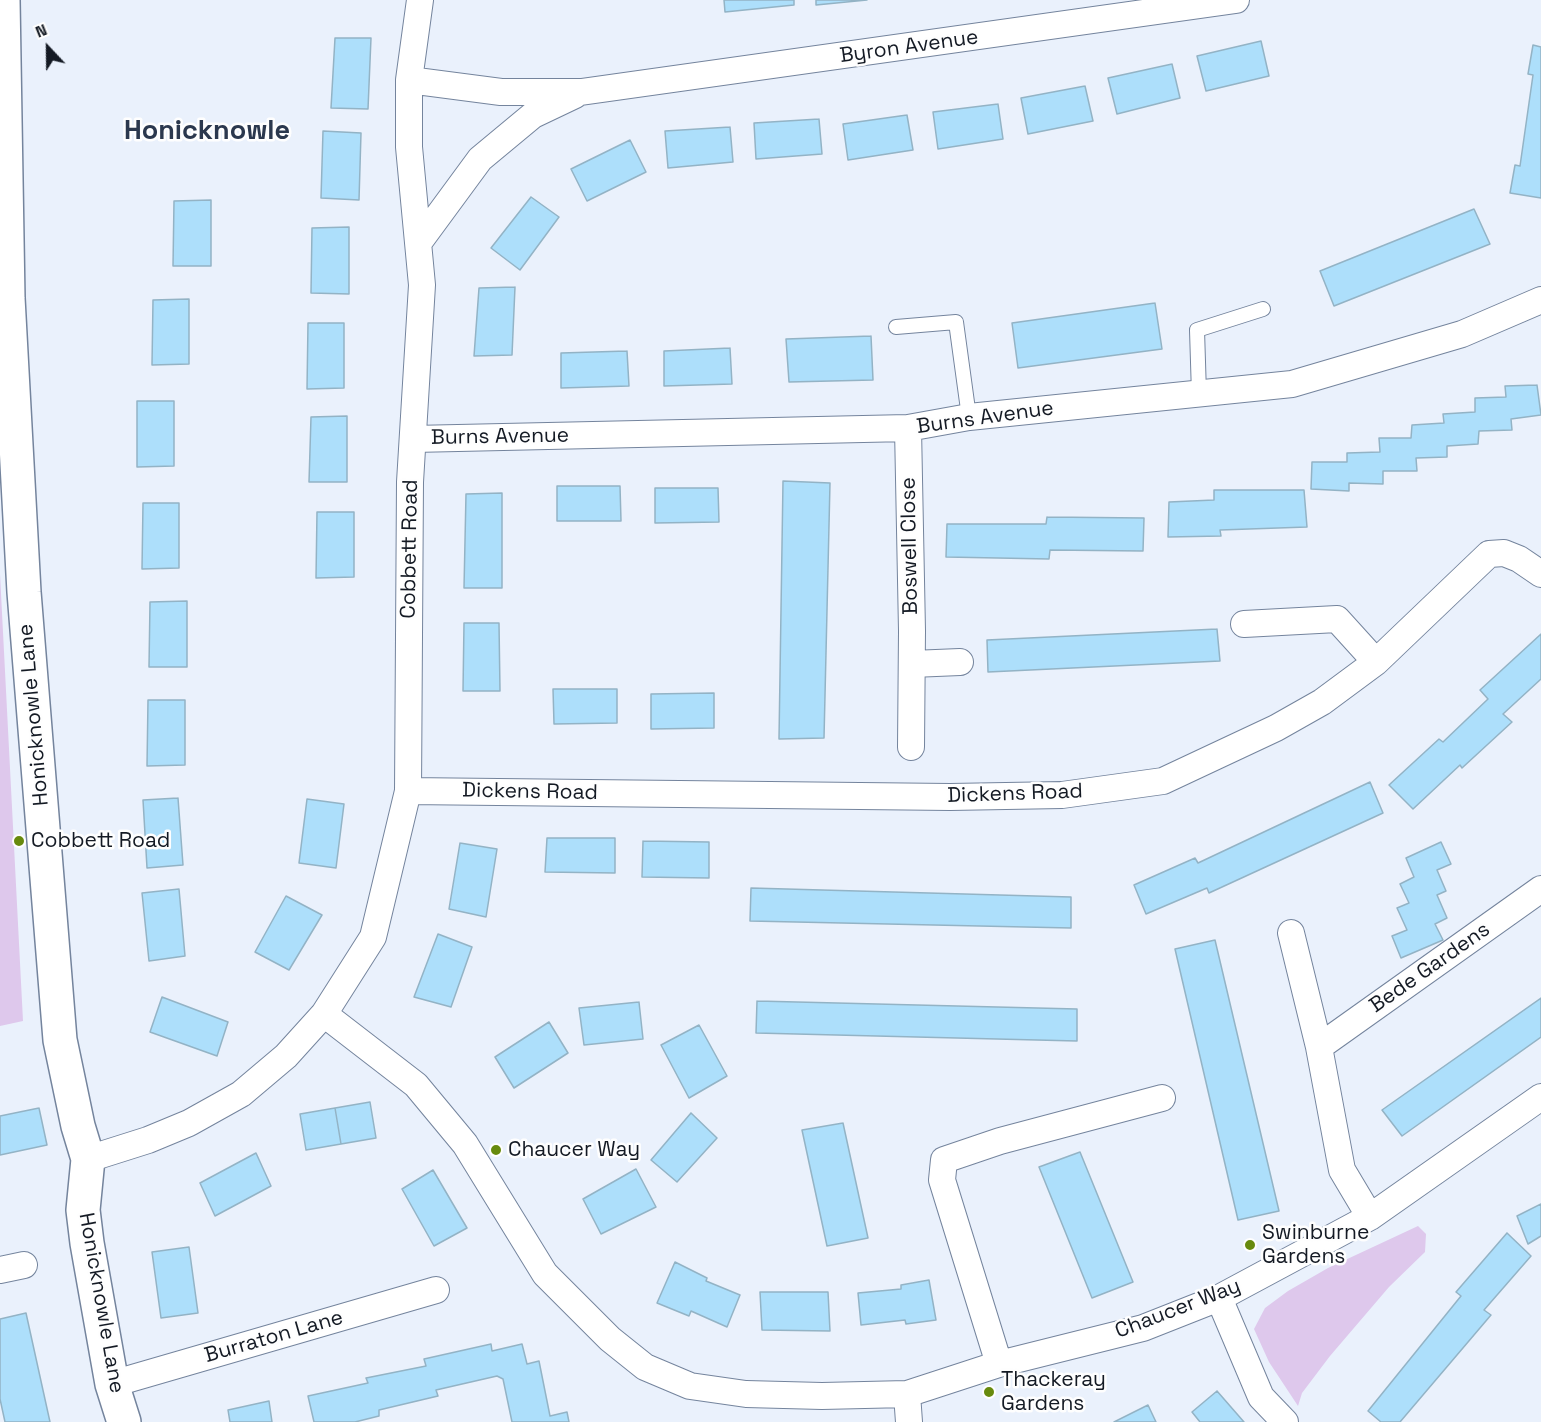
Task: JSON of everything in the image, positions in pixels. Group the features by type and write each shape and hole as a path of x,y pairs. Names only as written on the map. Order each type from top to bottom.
{"street":[{"name":"Cobbett Road","path":"88,1160 158,1136 189,1123 230,1101 286,1056 324,1014 373,937 408,791 410,482 422,285 409,147 409,80 420,0"},
{"name":"Byron Avenue","path":"409,80 501,92 581,92 1236,0"},
{"name":"Honicknowle Lane","path":"2,12 8,298 24,592 60,1040 78,1126 88,1160 83,1210 112,1384 124,1422"},
{"name":"Byron Avenue","path":"419,242 480,159 533,115 581,92"},
{"name":"Burns Avenue","path":"413,439 908,429 969,417 1292,384 1462,334 1541,300"},
{"name":"Boswell Close","path":"908,429 911,747"},
{"name":"Dickens Road","path":"408,791 951,797 1062,795 1163,781 1276,728 1313,707 1376,662 1489,554 1504,553 1541,574"},
{"path":"1244,624 1337,619 1376,662"},
{"path":"912,664 960,662"},
{"name":"Bede Gardens","path":"1319,1047 1541,889"},
{"path":"1291,933 1319,1047 1342,1170 1370,1217"},
{"name":"Chaucer Way","path":"324,1014 416,1085 465,1144 545,1274 610,1339 645,1367 690,1386 746,1394 822,1396 907,1394 999,1364 1143,1328 1219,1298 1370,1217 1541,1097"},
{"path":"999,1364 942,1180 944,1160 1000,1141 1162,1098"},
{"name":"Burraton Lane","path":"112,1384 436,1290"},
{"path":"1219,1298 1262,1397 1285,1422"},
{"path":"907,1394 909,1422"}],"lane":[{"path":"1200,394 1197,330 1263,309"},
{"path":"896,327 956,322 969,417"}],"shaded area":[{"path":"0,574 23,1021 0,1026"},
{"path":"1418,1226 1426,1234 1425,1252 1389,1287 1330,1356 1302,1393 1298,1406 1269,1362 1254,1329 1265,1308 1288,1291 1328,1268"}],"building":[{"path":"724,0 794,0 794,5 725,12"},
{"path":"816,0 867,0 816,5"},
{"path":"335,38 371,38 368,109 331,108"},
{"path":"1261,41 1269,76 1206,91 1197,56"},
{"path":"1533,45 1541,47 1541,198 1510,193 1515,165 1520,166 1533,75 1528,74"},
{"path":"1172,64 1180,98 1117,114 1108,78"},
{"path":"1085,86 1093,121 1028,134 1021,98"},
{"path":"998,104 1003,139 938,149 933,112"},
{"path":"907,115 913,150 848,160 843,124"},
{"path":"819,119 822,154 756,159 754,123"},
{"path":"730,127 733,162 668,168 665,131"},
{"path":"323,131 361,133 359,200 321,198"},
{"path":"630,140 646,172 587,201 571,169"},
{"path":"531,197 559,217 520,270 491,248"},
{"path":"211,200 211,266 173,266 174,201"},
{"path":"1474,209 1490,244 1334,306 1320,271"},
{"path":"349,227 349,294 311,293 312,228"},
{"path":"515,287 512,355 474,356 479,288"},
{"path":"189,299 189,364 152,365 153,300"},
{"path":"1155,303 1162,349 1018,368 1012,323"},
{"path":"308,323 344,323 344,388 307,389"},
{"path":"871,336 873,380 789,382 786,339"},
{"path":"730,348 732,384 664,386 664,351"},
{"path":"627,351 629,386 561,388 561,353"},
{"path":"1537,385 1541,415 1511,419 1512,430 1479,431 1478,444 1447,446 1447,457 1416,458 1417,471 1383,471 1383,484 1349,483 1349,491 1311,489 1312,462 1347,462 1347,453 1380,452 1379,438 1411,438 1412,425 1444,423 1443,414 1475,412 1475,398 1506,397 1505,386"},
{"path":"137,401 174,401 174,466 137,467"},
{"path":"347,416 347,482 309,482 311,417"},
{"path":"783,481 830,483 824,738 779,739"},
{"path":"557,486 620,486 621,521 557,521"},
{"path":"655,488 718,488 719,522 655,523"},
{"path":"1214,490 1304,490 1307,527 1220,530 1221,536 1168,537 1169,502 1214,500"},
{"path":"502,493 502,588 464,588 466,494"},
{"path":"143,503 179,503 179,568 142,569"},
{"path":"317,512 354,512 354,577 316,578"},
{"path":"1047,517 1144,518 1143,551 1050,550 1049,559 946,557 947,524 1046,524"},
{"path":"187,601 187,667 149,667 150,602"},
{"path":"464,623 499,623 500,691 463,691"},
{"path":"1217,629 1220,661 988,672 987,640"},
{"path":"1541,634 1541,679 1503,714 1512,722 1462,768 1460,765 1413,809 1389,785 1439,739 1443,742 1488,699 1480,690"},
{"path":"553,689 617,689 617,723 554,724"},
{"path":"714,693 714,728 651,729 651,694"},
{"path":"148,700 185,700 185,765 147,766"},
{"path":"1370,782 1383,813 1209,893 1207,888 1146,914 1134,885 1195,858 1198,863"},
{"path":"178,798 183,865 147,868 143,800"},
{"path":"307,799 344,804 336,868 299,863"},
{"path":"547,838 615,838 615,873 545,872"},
{"path":"643,841 709,842 709,878 642,877"},
{"path":"1441,842 1451,864 1437,870 1446,891 1437,895 1447,918 1435,924 1443,940 1401,958 1392,936 1407,930 1397,908 1409,903 1400,884 1414,877 1406,858"},
{"path":"460,843 497,849 486,917 449,909"},
{"path":"751,888 1071,897 1071,928 750,921"},
{"path":"179,889 185,956 149,961 142,893"},
{"path":"286,896 322,915 289,970 255,952"},
{"path":"438,934 472,947 451,1007 414,997"},
{"path":"1215,940 1279,1211 1238,1220 1175,949"},
{"path":"162,997 228,1022 217,1056 150,1032"},
{"path":"1541,998 1541,1037 1402,1136 1382,1110"},
{"path":"757,1001 1077,1009 1077,1041 756,1033"},
{"path":"639,1002 643,1039 584,1045 579,1008"},
{"path":"549,1022 568,1053 514,1088 495,1057"},
{"path":"699,1025 727,1076 689,1098 661,1045"},
{"path":"370,1102 376,1138 341,1144 335,1108"},
{"path":"39,1108 47,1145 0,1155 0,1116"},
{"path":"335,1108 341,1144 306,1150 300,1114"},
{"path":"691,1113 717,1138 677,1182 651,1160"},
{"path":"843,1123 868,1238 827,1246 802,1130"},
{"path":"1080,1152 1133,1282 1092,1298 1039,1167"},
{"path":"256,1153 271,1186 215,1216 200,1183"},
{"path":"636,1169 656,1207 601,1234 583,1199"},
{"path":"433,1170 467,1228 434,1246 402,1189"},
{"path":"1541,1204 1541,1236 1528,1244 1517,1216"},
{"path":"1507,1233 1531,1256 1484,1310 1491,1315 1400,1422 1381,1422 1368,1411 1461,1296 1456,1292"},
{"path":"189,1247 198,1313 161,1318 152,1252"},
{"path":"675,1262 707,1278 706,1281 740,1295 727,1327 691,1311 689,1316 657,1303"},
{"path":"929,1280 936,1320 906,1324 905,1320 861,1325 858,1293 901,1289 901,1285"},
{"path":"760,1292 828,1292 830,1331 762,1330"},
{"path":"26,1313 50,1422 5,1422 0,1399 0,1319"},
{"path":"491,1344 492,1351 522,1344 527,1364 539,1361 550,1416 567,1412 569,1422 512,1422 503,1379 497,1376 436,1390 438,1396 379,1410 379,1416 355,1422 314,1422 308,1396 368,1383 366,1378 426,1366 424,1359"},
{"path":"1217,1391 1244,1422 1200,1422 1192,1412"},
{"path":"269,1401 272,1422 230,1422 228,1410"},
{"path":"1148,1405 1156,1422 1114,1422"}],"place":[{"name":"Cobbett Road","path":"19,841"},
{"name":"Chaucer Way","path":"496,1150"},
{"name":"Swinburne Gardens","path":"1250,1245"},
{"name":"Thackeray Gardens","path":"989,1392"}],"district":[{"name":"Honicknowle","path":"207,132"}]}
